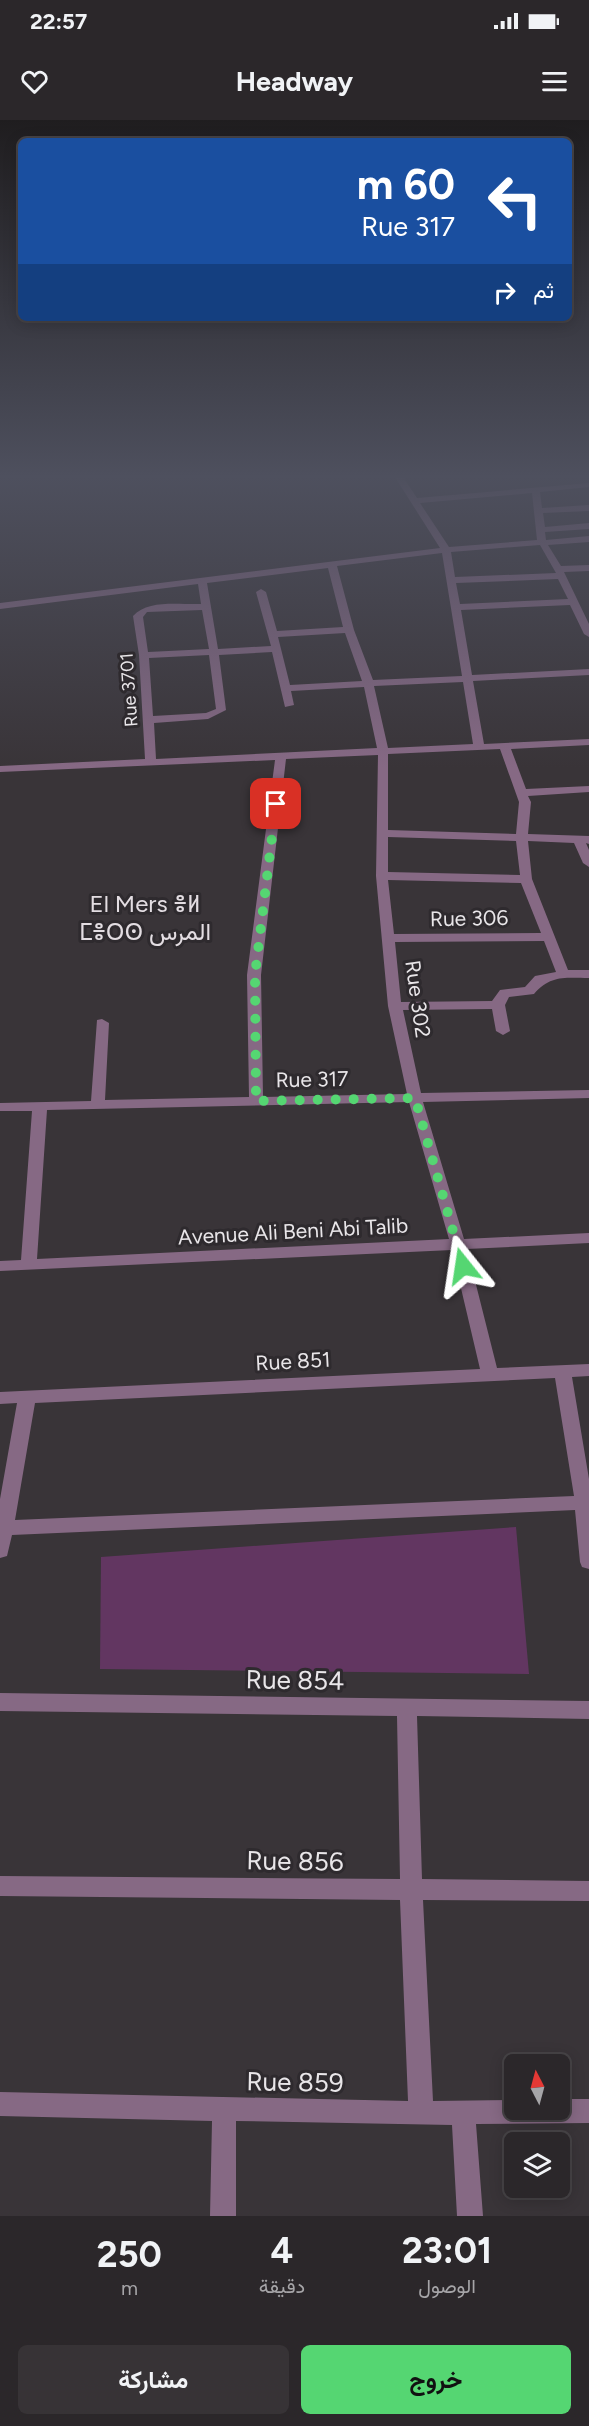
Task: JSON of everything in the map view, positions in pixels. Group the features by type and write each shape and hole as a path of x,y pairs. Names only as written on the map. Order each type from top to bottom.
{"street":[{"path":"0,606 277,572"},
{"name":"Rue 302","path":"335,572 349,630 368,682 383,752 382,876 394,1006 415,1098 458,1244 490,1375"},
{"path":"450,572 479,748"},
{"path":"452,580 567,572"},
{"path":"560,573 589,634"},
{"path":"147,720 208,716 221,710 202,581"},
{"path":"261,592 289,705"},
{"path":"456,607 574,602"},
{"name":"Rue 3701","path":"151,762 144,655 138,616 144,610 152,608 206,607"},
{"path":"273,634 349,630"},
{"path":"144,655 276,650"},
{"path":"286,688 589,672"},
{"path":"0,769 589,742"},
{"path":"506,747 525,802 522,838 526,879 563,974"},
{"path":"256,1101 255,975 281,756"},
{"path":"522,793 589,789"},
{"path":"384,833 584,840 589,863"},
{"path":"382,876 526,879"},
{"name":"Rue 306","path":"388,938 549,937"},
{"path":"503,1031 498,1005 501,995 530,991 540,979 563,974 589,974"},
{"path":"394,1006 498,1005"},
{"path":"98,1104 102,1023"},
{"name":"Rue 317","path":"0,1107 589,1094"},
{"path":"29,1265 40,1106"},
{"name":"Avenue Ali Beni Abi Talib","path":"0,1266 589,1238"},
{"name":"Rue 851","path":"0,1398 589,1370"},
{"path":"562,1371 584,1503 589,1562"},
{"path":"0,1551 27,1396"},
{"path":"4,1528 584,1503"},
{"name":"Rue 854","path":"0,1702 589,1710"},
{"path":"407,1709 411,1890 421,2113"},
{"name":"Rue 856","path":"0,1886 589,1891"},
{"name":"Rue 859","path":"0,2103 421,2113 589,2111"},
{"path":"223,2216 224,2109"},
{"path":"463,2113 470,2216"}],"shaded area":[{"path":"516,1527 529,1674 100,1669 101,1557"}],"district":[{"name":"El Mers ⴻⵍ ⵎⴻⵔⵙ المرس","path":"145,917"}],"route":[{"path":"276,804 255,975 256,1101 415,1098 463,1266"}]}
